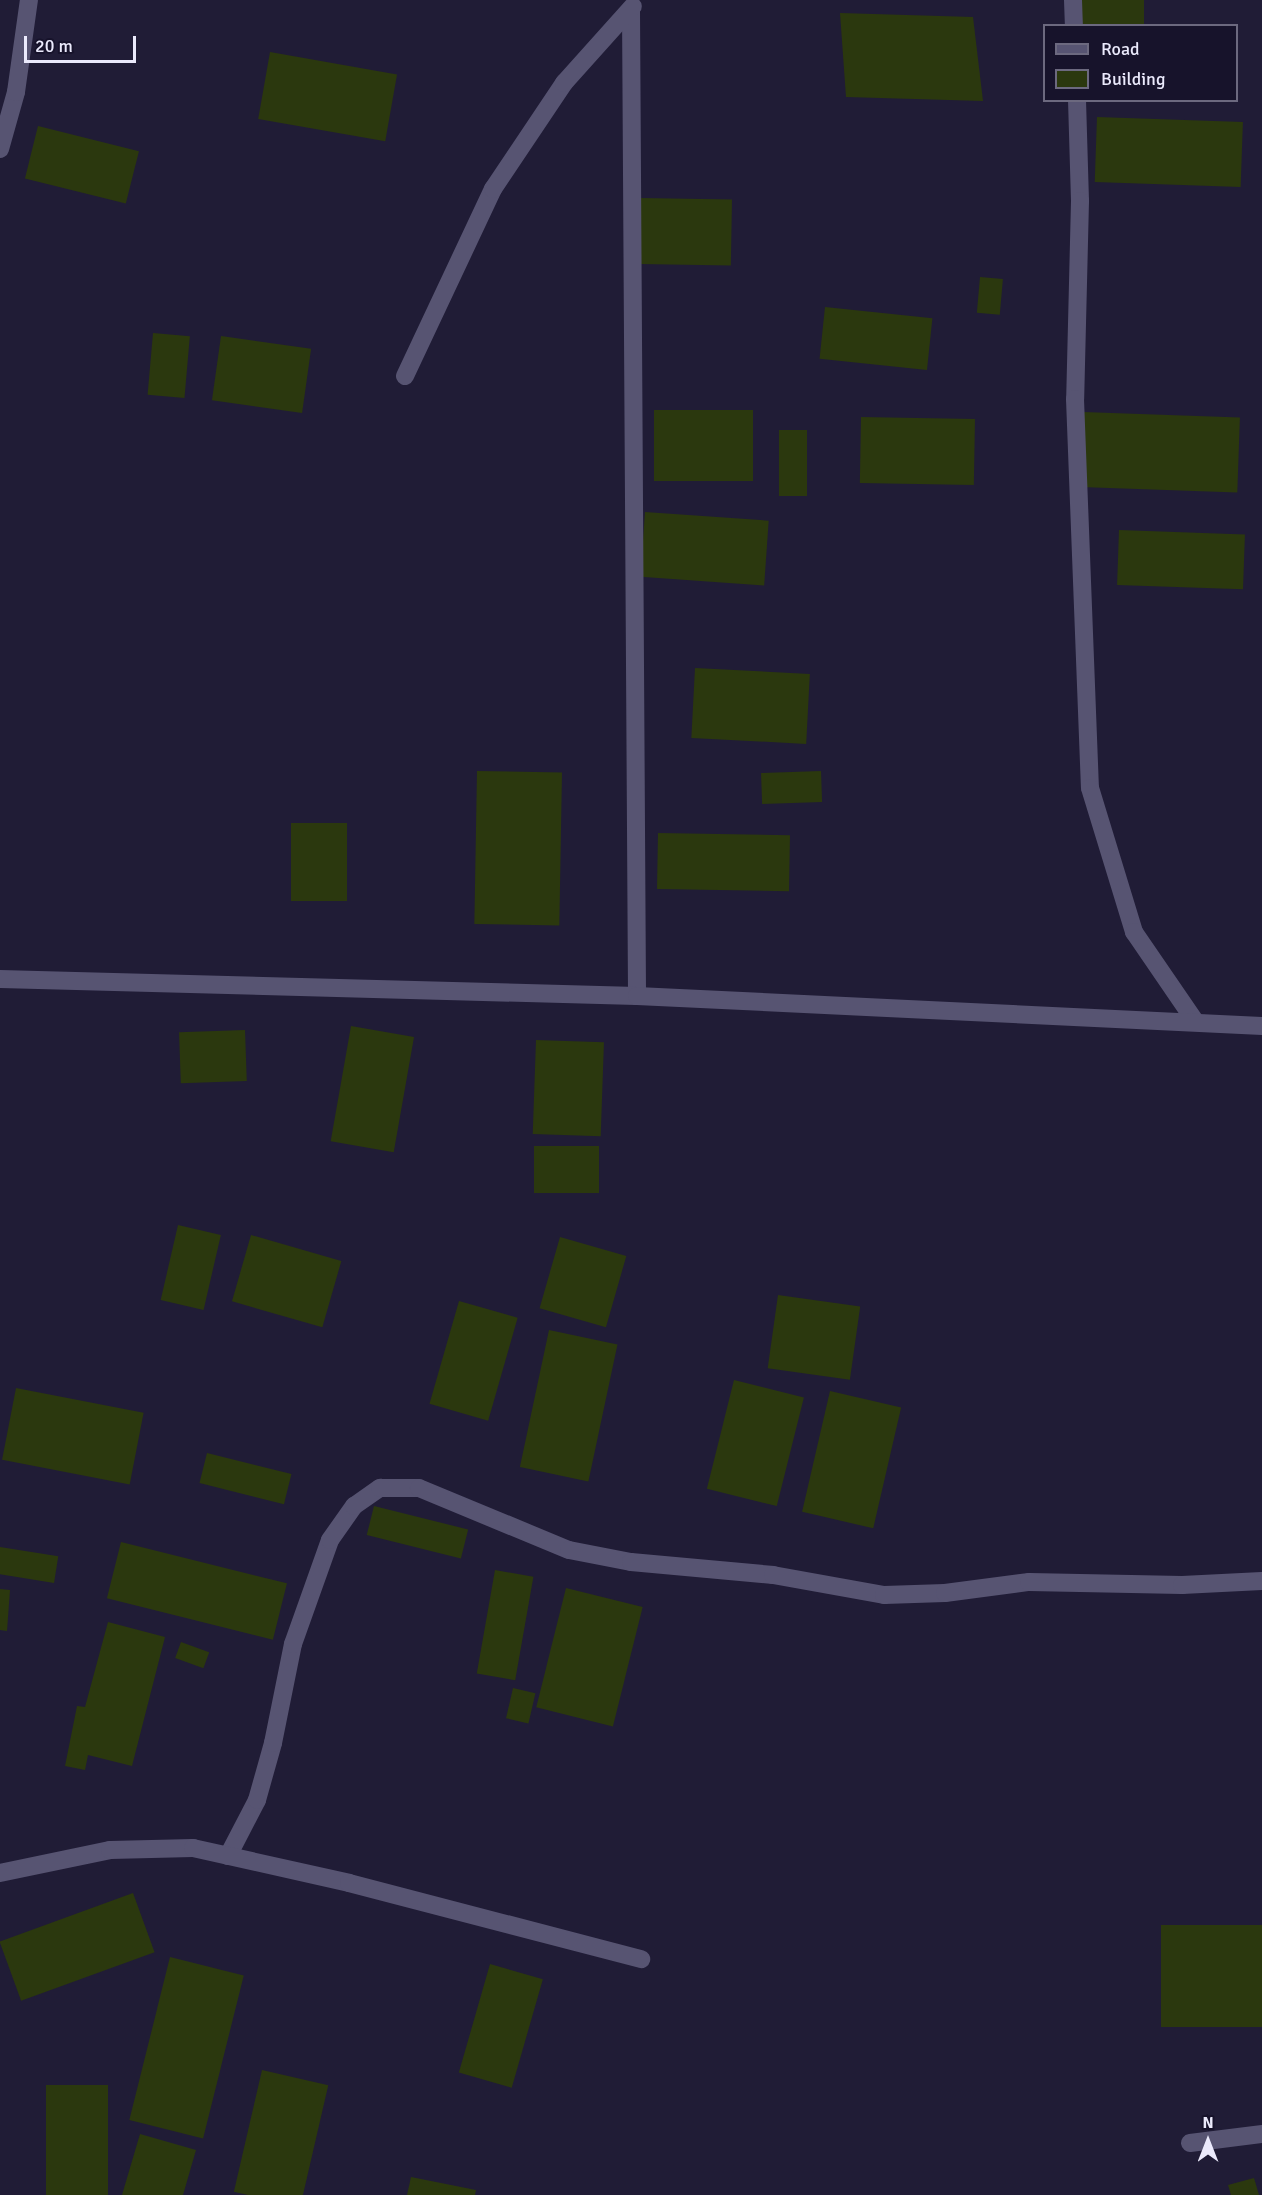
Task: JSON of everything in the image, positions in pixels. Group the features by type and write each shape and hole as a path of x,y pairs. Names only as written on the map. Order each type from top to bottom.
{"street":[{"path":"0,149 15,92 29,0"},
{"path":"1073,0 1074,24"},
{"path":"405,376 493,189 564,83 634,5"},
{"path":"634,5 637,996"},
{"path":"1077,102 1080,201 1075,399 1090,788 1134,932 1195,1021"},
{"path":"0,979 637,996 1262,1026"},
{"path":"228,1856 257,1800 273,1743 293,1644 330,1540 354,1506 380,1488 419,1488 569,1550 631,1562 773,1575 884,1594 945,1593 1029,1582 1182,1585 1262,1581"},
{"path":"0,1873 110,1850 160,1846 228,1856 641,1959"},
{"path":"1190,2143 1262,2134"}],"building":[{"path":"1081,0 1144,0 1144,24 1081,24"},
{"path":"840,13 973,17 983,101 846,97"},
{"path":"270,52 397,74 385,141 258,119"},
{"path":"1097,117 1243,122 1241,187 1095,182"},
{"path":"38,126 139,151 126,204 25,178"},
{"path":"640,198 732,200 731,266 639,264"},
{"path":"980,277 1003,279 1000,315 977,313"},
{"path":"825,307 932,318 927,370 820,359"},
{"path":"153,333 190,336 184,398 148,395"},
{"path":"221,336 311,349 302,413 212,400"},
{"path":"654,410 753,410 753,481 654,481"},
{"path":"1083,412 1240,417 1237,492 1080,487"},
{"path":"861,417 975,419 974,485 860,483"},
{"path":"779,430 807,430 807,496 779,496"},
{"path":"645,512 769,521 764,585 640,577"},
{"path":"1119,530 1245,534 1243,589 1117,585"},
{"path":"695,668 810,674 806,744 691,738"},
{"path":"477,771 562,772 559,925 474,924"},
{"path":"821,771 822,802 762,804 761,773"},
{"path":"291,823 347,823 347,901 291,901"},
{"path":"658,833 790,835 789,891 657,889"},
{"path":"351,1026 414,1037 394,1152 331,1141"},
{"path":"245,1030 247,1081 181,1083 179,1032"},
{"path":"536,1040 604,1042 601,1136 533,1134"},
{"path":"534,1146 599,1146 599,1193 534,1193"},
{"path":"178,1225 221,1235 204,1310 161,1300"},
{"path":"251,1235 341,1261 322,1327 232,1301"},
{"path":"560,1237 626,1256 606,1327 540,1308"},
{"path":"778,1295 860,1307 850,1380 768,1368"},
{"path":"459,1301 518,1318 488,1421 430,1404"},
{"path":"549,1330 617,1345 588,1481 520,1467"},
{"path":"734,1380 804,1397 777,1506 707,1489"},
{"path":"16,1388 144,1413 130,1484 2,1460"},
{"path":"830,1391 901,1407 873,1528 802,1512"},
{"path":"207,1453 291,1474 284,1504 200,1483"},
{"path":"374,1506 468,1529 461,1559 367,1535"},
{"path":"121,1542 287,1583 273,1640 107,1598"},
{"path":"0,1547 58,1556 54,1583 0,1574"},
{"path":"495,1570 533,1577 515,1680 477,1673"},
{"path":"566,1588 643,1607 613,1726 536,1707"},
{"path":"0,1589 10,1590 7,1631 0,1630"},
{"path":"108,1622 165,1637 132,1766 88,1755 85,1770 65,1766 77,1706 85,1707"},
{"path":"181,1642 209,1652 203,1668 175,1658"},
{"path":"513,1688 535,1693 528,1723 506,1718"},
{"path":"133,1893 155,1952 21,2001 0,1941"},
{"path":"1161,1925 1262,1925 1262,2027 1161,2027"},
{"path":"170,1957 244,1975 203,2138 129,2120"},
{"path":"490,1964 543,1979 512,2088 459,2073"},
{"path":"262,2070 328,2085 303,2195 248,2195 234,2192"},
{"path":"46,2085 108,2085 108,2195 46,2195"},
{"path":"140,2134 196,2150 183,2195 122,2195"},
{"path":"411,2177 476,2190 475,2195 407,2195"},
{"path":"1254,2178 1259,2195 1231,2195 1228,2185"}]}
